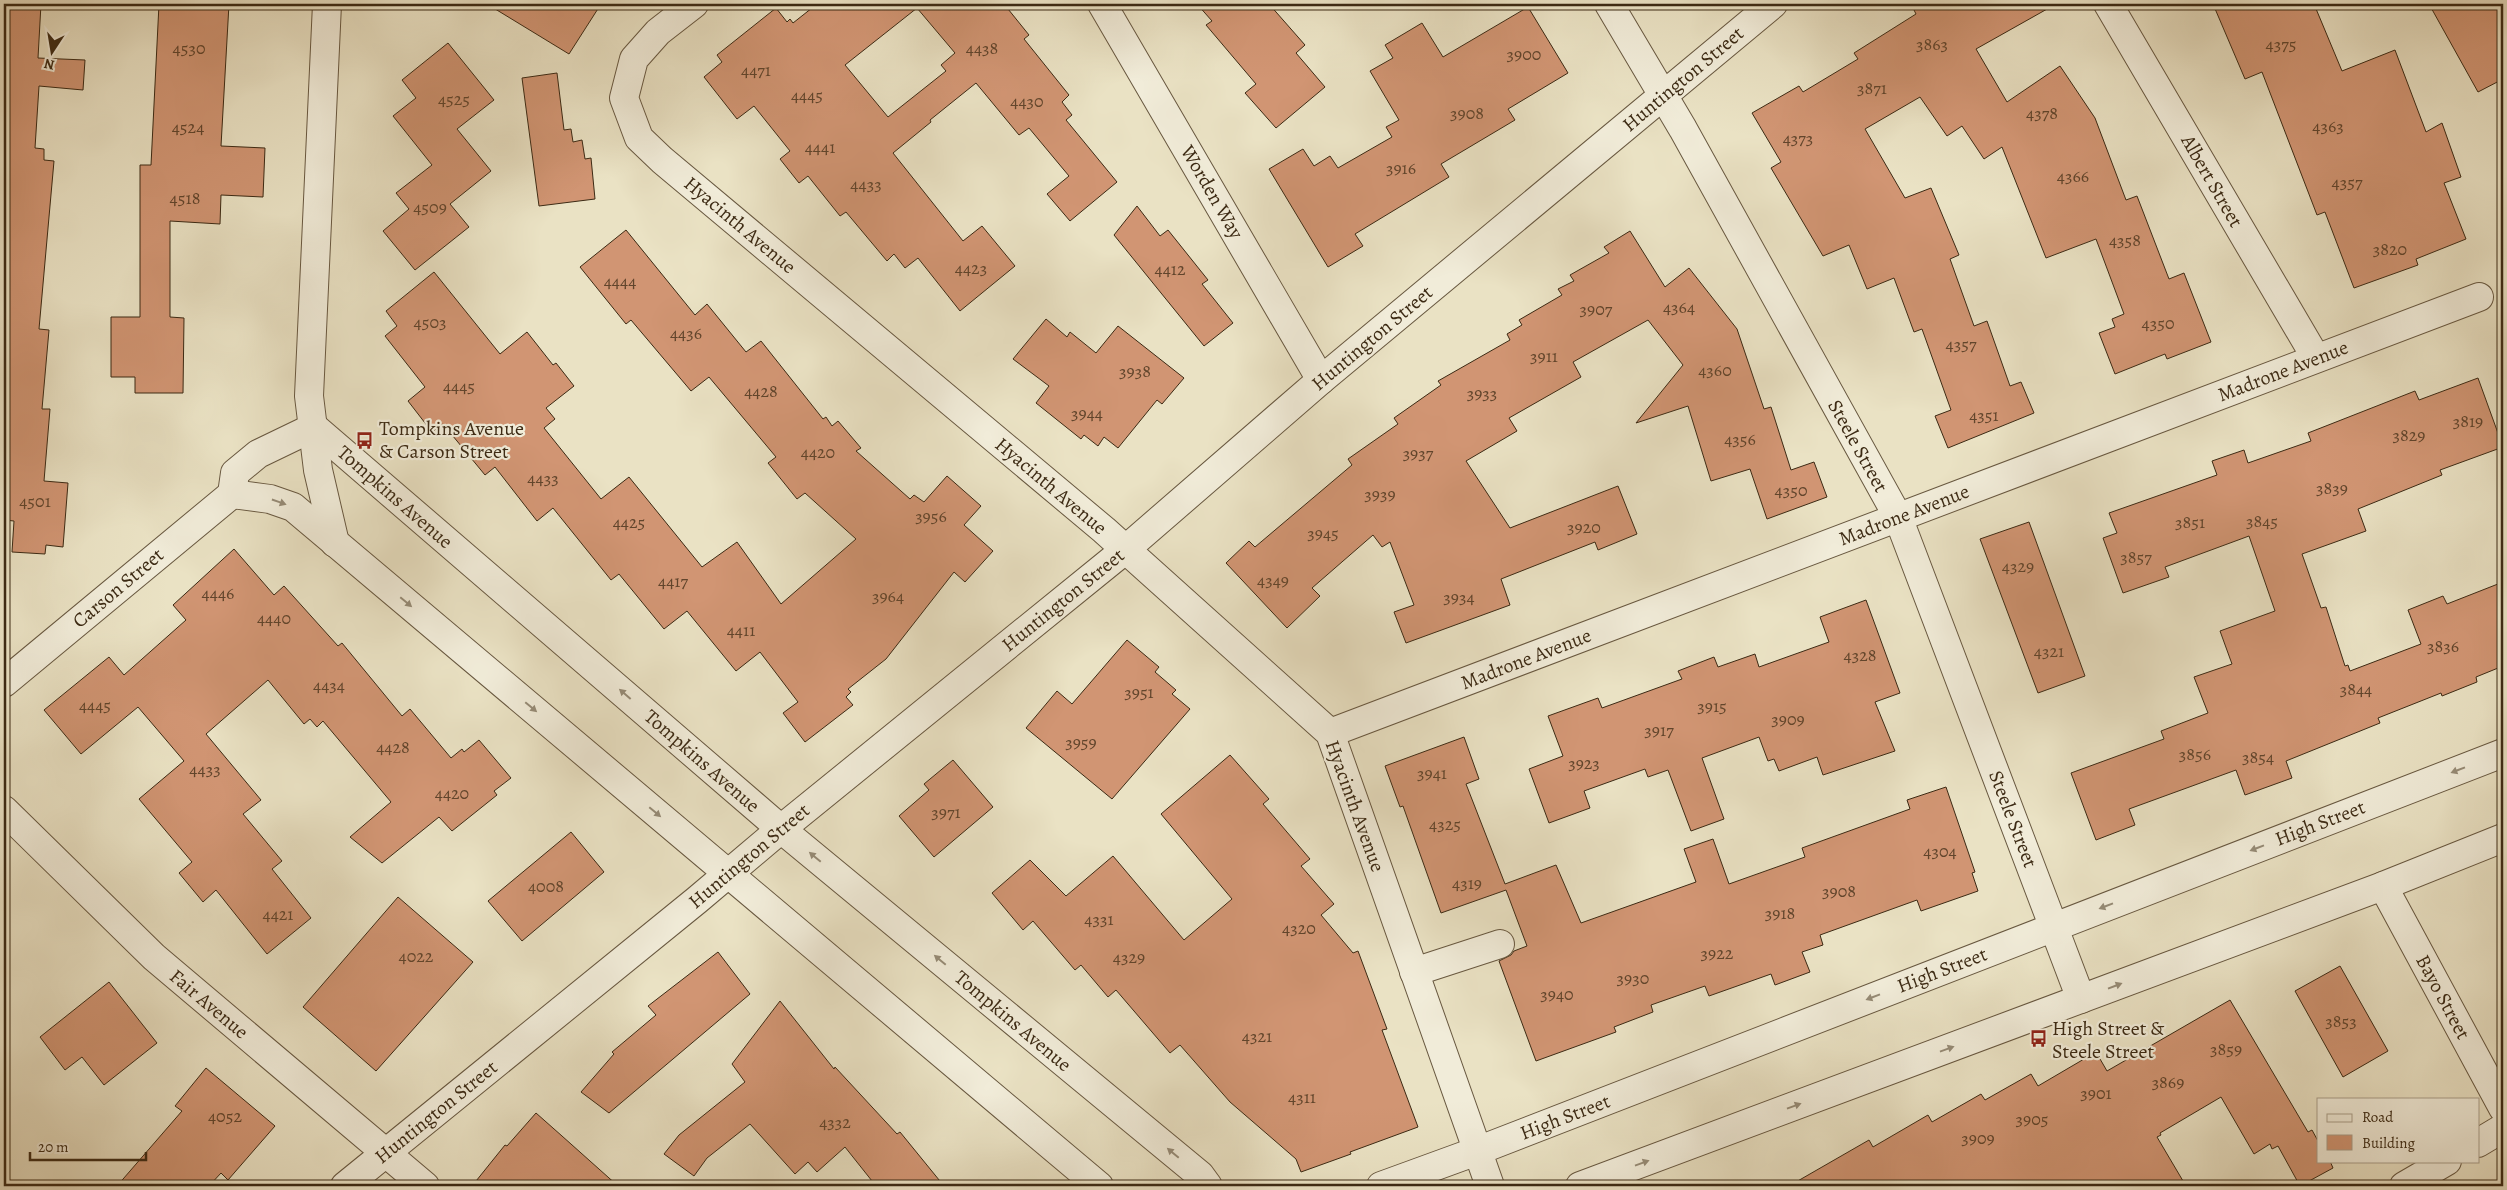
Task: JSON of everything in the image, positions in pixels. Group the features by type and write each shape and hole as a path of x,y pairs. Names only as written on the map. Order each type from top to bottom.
{"street":[{"name":"Tompkins Avenue","path":"327,4 309,396 318,470 335,543"},
{"name":"Hyacinth Avenue","path":"694,4 658,32 634,59 624,98 639,138 662,160 1126,549 1330,733 1490,1186"},
{"name":"Worden Way","path":"1102,4 1321,380"},
{"name":"Steele Street","path":"1609,4 1664,95 1898,517 2081,999"},
{"name":"Huntington Street","path":"345,1186 781,828 1126,549 1321,380 1773,4"},
{"name":"Albert Street","path":"2108,4 2316,358"},
{"name":"Madrone Avenue","path":"1330,733 2479,297"},
{"name":"Tompkins Avenue","path":"314,427 781,828 1200,1175 1208,1186"},
{"path":"314,427 258,454 235,473 232,494 270,499 293,507 1100,1186"},
{"name":"Carson Street","path":"4,682 232,494"},
{"name":"High Street","path":"1380,1186 1477,1151 2503,753"},
{"name":"Fair Avenue","path":"4,810 154,956 425,1186"},
{"path":"1580,1186 2383,886 2503,838"},
{"name":"Bayo Street","path":"2383,886 2503,1108"},
{"path":"1414,972 1500,944"},
{"path":"2480,1142 2503,1128"},
{"path":"2404,1186 2445,1162"}],"building":[{"path":"4,4 41,4 38,58 85,60 83,90 39,86 35,148 44,149 44,160 54,161 39,329 49,330 42,409 50,409 44,481 68,483 63,547 46,545 45,554 12,552 14,521 4,520"},
{"path":"159,4 229,4 221,146 265,148 263,197 221,195 220,224 170,221 170,317 184,318 183,393 135,393 135,377 111,377 111,317 140,317 140,165 151,165"},
{"path":"487,4 601,4 569,54"},
{"path":"817,4 1004,4 1029,35 1024,39 1069,95 1062,102 1072,115 1066,120 1117,182 1070,221 1047,194 1069,176 1029,128 1019,135 976,83 930,120 931,122 893,153 963,241 982,226 1015,266 960,311 918,258 905,268 894,254 887,261 846,212 840,216 808,176 799,183 780,159 790,151 754,106 737,119 704,77 722,62 717,55 776,8 787,22 790,19 793,23","holes":["917,8 955,53 941,65 946,71 888,117 845,65"]},
{"path":"1197,4 1269,4 1305,45 1296,53 1325,87 1276,128 1245,93 1256,84 1206,25 1212,21"},
{"path":"1911,4 2056,4 1976,49 2007,102 2060,66 2095,118 2126,200 2137,196 2169,279 2184,273 2211,342 2167,359 2165,354 2115,374 2099,333 2115,327 2112,319 2124,314 2096,239 2046,258 2002,147 1984,159 1962,126 1947,136 1920,97 1865,129 1905,198 1931,188 1959,255 1950,259 1974,326 1987,321 2010,386 2021,382 2034,413 1948,448 1935,416 1951,410 1922,329 1914,332 1894,278 1867,289 1849,245 1823,256 1771,168 1781,162 1752,113 1799,86 1803,92 1858,59 1854,53 1916,14"},
{"path":"2213,4 2314,4 2342,71 2395,50 2426,132 2442,123 2461,177 2444,183 2466,239 2416,259 2418,265 2354,288 2325,212 2317,215 2262,72 2245,79"},
{"path":"2429,4 2503,4 2503,79 2478,92"},
{"path":"1528,7 1568,73 1508,109 1515,120 1441,164 1449,177 1355,234 1363,246 1328,267 1269,169 1303,149 1314,166 1330,156 1338,168 1392,137 1386,127 1399,120 1370,71 1393,58 1385,45 1422,23 1443,57"},
{"path":"448,43 494,100 457,129 491,171 450,204 469,227 415,270 383,231 409,209 396,193 432,165 393,116 416,98 402,80"},
{"path":"557,73 564,130 571,129 573,142 582,140 585,159 591,158 595,199 539,206 522,78"},
{"path":"1137,206 1160,236 1168,230 1208,280 1202,284 1233,323 1204,346 1114,235"},
{"path":"626,230 695,315 707,304 746,352 761,341 823,419 826,417 832,426 838,421 861,448 856,451 910,499 914,495 924,502 947,476 981,506 964,525 993,551 965,582 954,572 886,659 848,689 851,692 846,697 853,705 805,742 783,713 798,702 760,652 736,671 687,611 664,629 619,574 611,580 553,508 537,521 495,467 485,475 443,424 432,432 408,401 425,387 385,336 397,326 386,311 434,272 500,354 527,332 553,365 556,363 574,386 546,408 555,419 544,428 601,499 629,477 702,567 737,542 781,604 856,539 805,493 797,499 768,463 776,457 709,377 691,391 631,320 626,324 580,267"},
{"path":"1630,231 1665,287 1689,268 1737,329 1764,409 1771,407 1791,470 1814,462 1827,497 1767,519 1750,469 1711,481 1688,406 1636,423 1683,365 1648,320 1573,362 1581,377 1509,418 1517,431 1466,461 1510,528 1618,486 1637,534 1598,550 1595,542 1501,579 1510,605 1406,643 1394,612 1414,605 1390,542 1382,547 1373,535 1312,588 1320,596 1287,628 1226,563 1249,541 1255,547 1352,465 1348,459 1398,424 1394,418 1441,385 1438,381 1510,340 1507,334 1522,325 1519,320 1562,295 1558,289 1574,281 1570,275 1609,253 1604,247"},
{"path":"1046,319 1067,337 1070,332 1096,353 1118,326 1184,378 1162,404 1157,400 1118,448 1104,437 1098,446 1084,435 1081,439 1036,403 1049,386 1013,359"},
{"path":"2478,378 2503,447 2440,470 2442,475 2358,509 2366,531 2302,554 2321,608 2326,607 2345,666 2348,665 2350,671 2421,644 2408,610 2443,596 2447,604 2503,582 2503,666 2476,677 2477,682 2442,696 2441,693 2378,718 2380,723 2286,761 2292,778 2245,795 2236,770 2129,809 2135,825 2096,840 2071,773 2164,739 2161,731 2208,713 2194,677 2232,664 2220,631 2275,611 2249,536 2165,567 2169,577 2123,593 2103,538 2117,533 2109,513 2217,475 2212,461 2244,450 2248,463 2311,441 2308,433 2415,391 2419,400"},
{"path":"2029,522 2085,676 2038,693 1980,539"},
{"path":"234,549 274,595 284,586 338,646 342,643 402,716 410,709 451,758 462,749 464,752 479,740 511,778 494,791 497,795 452,831 439,817 382,863 350,837 391,802 323,721 317,727 310,719 304,724 268,680 206,734 261,800 243,814 282,861 272,869 311,918 267,954 216,890 203,902 179,873 192,862 139,799 184,761 138,707 81,754 44,710 109,657 124,675 186,620 173,605"},
{"path":"1866,600 1900,693 1875,702 1895,751 1823,775 1817,757 1779,771 1774,759 1768,761 1759,737 1702,758 1724,819 1691,831 1668,770 1648,777 1645,769 1584,791 1590,808 1549,823 1529,769 1563,756 1548,716 1598,698 1602,708 1682,679 1678,671 1714,657 1718,667 1755,654 1759,667 1829,642 1820,617"},
{"path":"1127,640 1159,667 1155,672 1176,690 1172,694 1190,709 1112,799 1026,728 1057,691 1072,704"},
{"path":"1464,737 1479,779 1466,784 1505,884 1556,865 1581,923 1696,882 1684,849 1713,839 1729,884 1805,857 1802,848 1910,809 1907,800 1946,787 1975,872 1972,873 1978,891 1921,911 1917,900 1820,935 1823,945 1802,952 1810,972 1775,985 1771,974 1709,996 1705,986 1651,1005 1653,1012 1614,1027 1616,1032 1536,1061 1499,961 1511,955 1514,951 1527,946 1506,890 1441,913 1403,806 1400,807 1385,766"},
{"path":"1230,755 1269,799 1263,804 1310,859 1301,866 1334,904 1321,915 1353,953 1358,951 1387,1029 1382,1030 1418,1127 1301,1172 1296,1159 1230,1102 1180,1045 1170,1053 1116,990 1108,997 1081,965 1075,970 1033,921 1023,930 992,893 1030,860 1066,896 1113,856 1184,940 1232,899 1161,814"},
{"path":"953,760 993,807 934,857 899,816 929,790 924,784"},
{"path":"571,832 604,872 522,941 488,901"},
{"path":"398,897 473,962 376,1071 303,1007"},
{"path":"718,952 750,994 609,1113 581,1092 614,1054 612,1052 656,1015 648,1006"},
{"path":"2340,966 2388,1051 2343,1077 2295,991"},
{"path":"109,982 157,1043 104,1085 82,1057 65,1070 40,1037"},
{"path":"2230,1000 2308,1132 2312,1130 2317,1139 2317,1162 2330,1162 2333,1168 2300,1186 2278,1146 2272,1149 2270,1144 2254,1154 2221,1097 2160,1133 2161,1135 2157,1137 2186,1186 1789,1186 1869,1140 1873,1147 1928,1115 1932,1122 1981,1094 1985,1100 2031,1074 2038,1086 2096,1052 2107,1071"},
{"path":"780,1001 834,1069 835,1067 897,1134 900,1132 944,1186 876,1186 845,1147 817,1172 808,1162 795,1174 750,1124 707,1158 694,1176 664,1154 679,1135 745,1082 732,1064"},
{"path":"206,1068 275,1126 228,1180 221,1173 209,1186 117,1186 182,1111 175,1106"},
{"path":"536,1113 618,1186 472,1186 505,1145 507,1146"}],"place":[{"name":"Tompkins Avenue & Carson Street","path":"365,440"},
{"name":"High Street & Steele Street","path":"2038,1039"}]}
